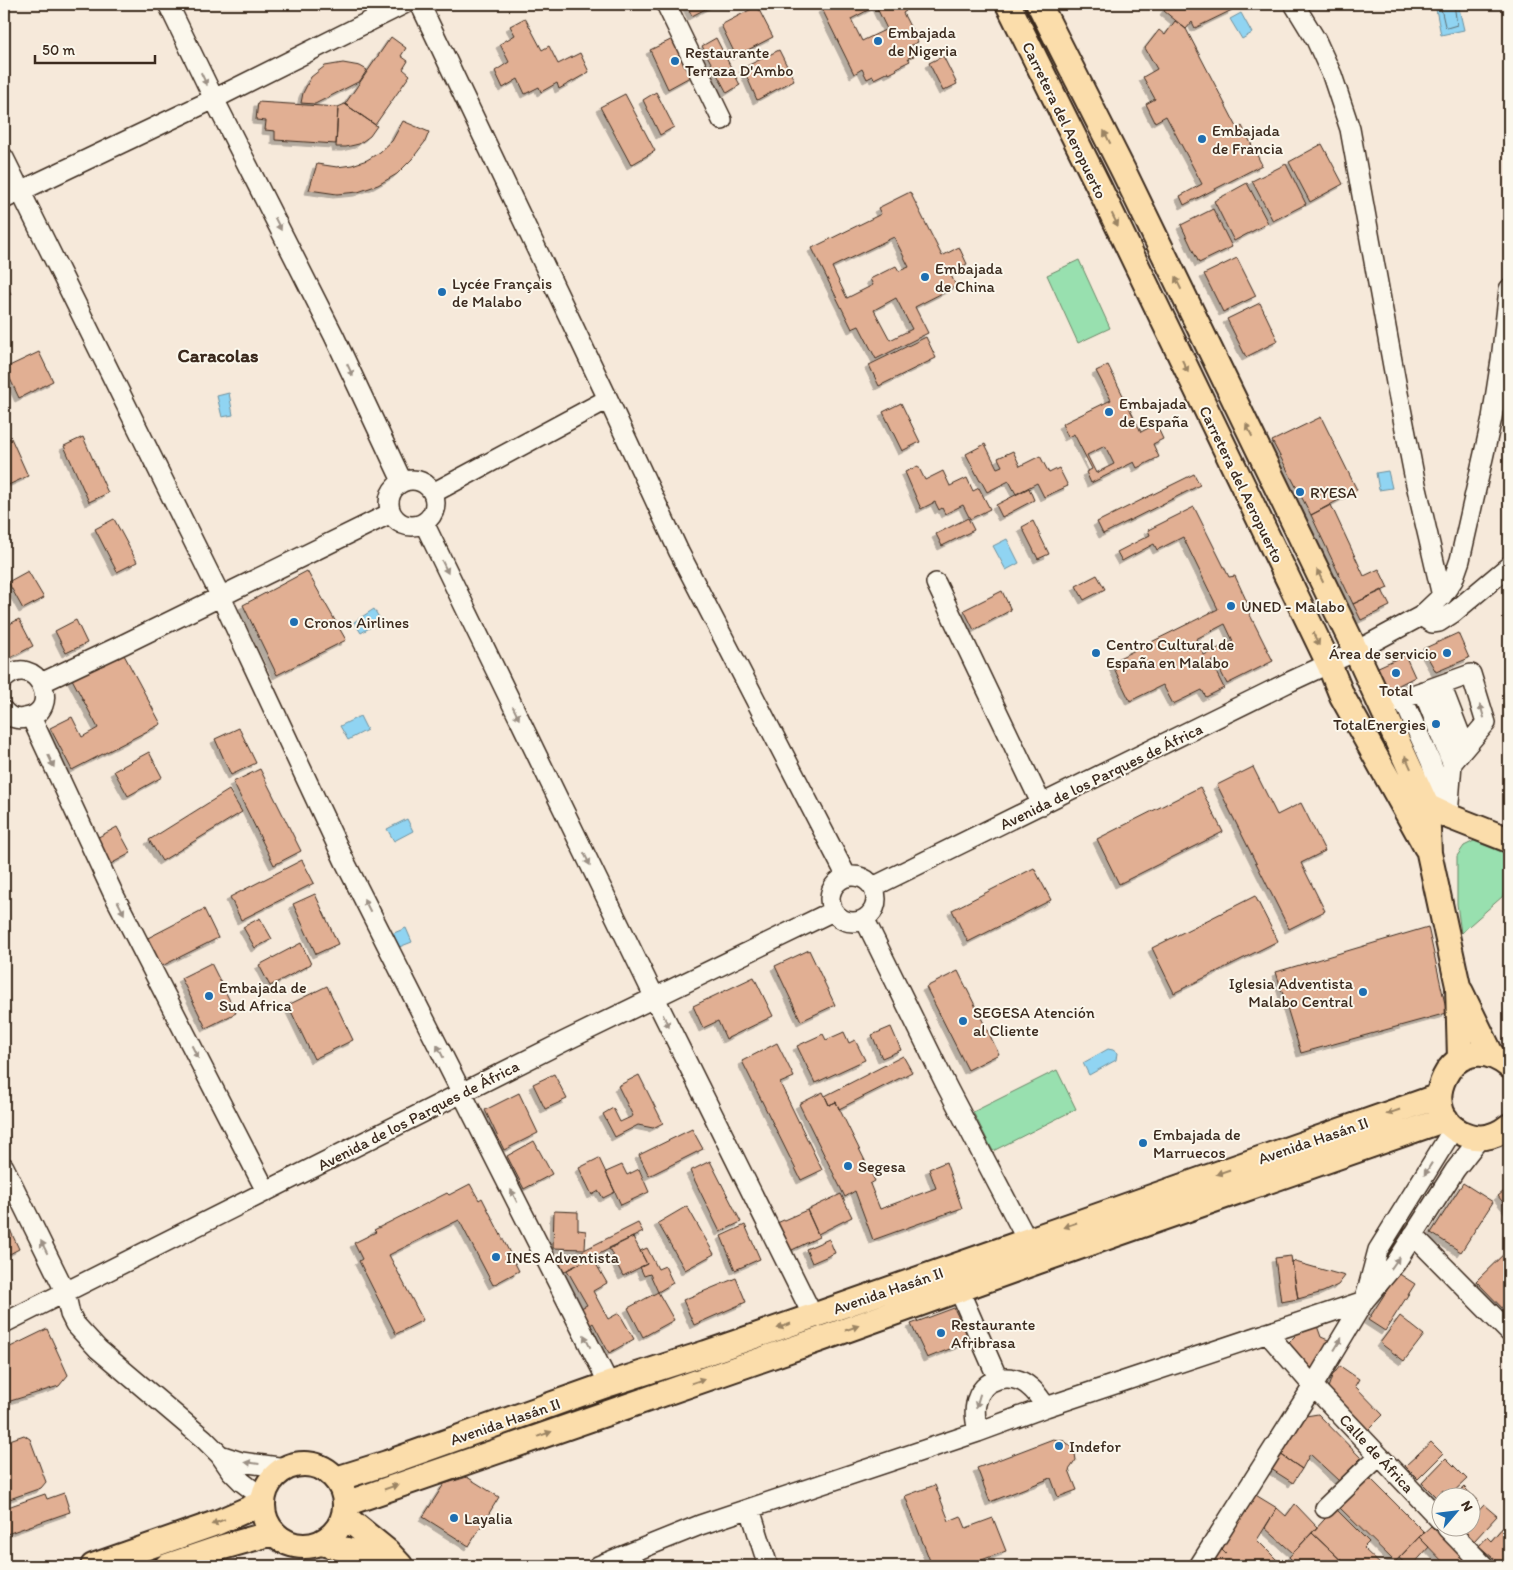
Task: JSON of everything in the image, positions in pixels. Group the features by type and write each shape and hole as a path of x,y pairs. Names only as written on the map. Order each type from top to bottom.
{"main road":[{"name":"Carretera del Aeropuerto","path":"1008,4 1102,194 1342,696 1430,853 1458,986 1460,1059"},
{"name":"Carretera del Aeropuerto","path":"1039,4 1124,172 1356,651 1392,702 1437,811 1430,853"},
{"path":"1403,805 1437,811 1509,840"},
{"name":"Carretera del Aeropuerto","path":"1458,986 1501,1060"},
{"path":"1501,1060 1481,1054 1470,1055 1460,1059 1444,1074 1439,1096 1441,1108 1450,1123 1471,1136 1480,1138 1490,1137 1509,1127"},
{"name":"Avenida Hasán II","path":"336,1479 396,1460 609,1384 813,1316 1439,1096"},
{"name":"Avenida Hasán II","path":"344,1510 1036,1262 1450,1123"},
{"path":"296,1464 307,1464 318,1466 328,1471 336,1479 343,1491 344,1510 339,1528 331,1537 313,1546 296,1546 287,1543 273,1533 265,1519 263,1500 271,1480 286,1468 296,1464"},
{"path":"93,1566 216,1523 263,1500"},
{"path":"321,1543 387,1565 387,1551 344,1510"},
{"path":"167,1566 273,1533"}],"street":[{"path":"168,4 334,336 402,482"},
{"path":"4,199 214,99 404,4"},
{"path":"420,4 679,552 847,876"},
{"path":"666,4 722,120"},
{"path":"1294,4 1316,40 1332,75 1350,129 1415,480 1442,596"},
{"path":"4,158 220,595 345,862 609,1384"},
{"name":"Avenida de los Parques de África","path":"873,887 1356,651 1421,616 1442,596 1454,580 1460,560 1492,418 1509,289"},
{"path":"433,493 608,399"},
{"path":"412,479 422,481 433,493 435,507 431,516 424,523 408,526 398,522 391,513 389,497 393,488 402,482 412,479"},
{"path":"41,683 391,513"},
{"path":"424,523 655,998 813,1316"},
{"path":"1421,616 1432,623 1446,619 1509,566"},
{"path":"936,583 1042,805"},
{"path":"4,711 16,718 31,717 40,710 45,694 41,683 30,673 6,671"},
{"path":"1392,702 1471,674 1486,723 1452,763 1437,811"},
{"path":"1441,685 1465,747"},
{"path":"1423,691 1452,763"},
{"path":"31,717 113,893 266,1191"},
{"path":"847,876 862,877 873,887 876,902 873,912 865,920 855,923 845,921 840,919 833,911 830,901 831,890 837,882 847,876"},
{"name":"Avenida de los Parques de África","path":"4,1323 266,1191 833,911"},
{"path":"865,920 947,1087 1027,1240"},
{"path":"1364,1301 1378,1250 1450,1123"},
{"path":"1199,1566 1313,1386 1364,1301 1395,1264 1455,1170 1480,1138"},
{"path":"4,1167 65,1291 70,1314 75,1324 84,1335 220,1455 231,1471 263,1500"},
{"path":"1413,1234 1509,1332"},
{"path":"959,1290 998,1379"},
{"path":"598,1566 700,1525 1364,1301"},
{"name":"Calle de África","path":"1266,1333 1313,1386 1430,1510"},
{"path":"978,1432 976,1402 984,1387 998,1379 1012,1378 1026,1384 1046,1407"},
{"path":"220,1455 240,1462 286,1468"},
{"path":"1325,1508 1379,1456"},
{"path":"750,1509 768,1566"},
{"path":"1457,1538 1484,1566"}],"green space":[{"path":"1503,4 1509,4 1509,220 1508,14"},
{"path":"1079,260 1110,328 1078,343 1047,275"},
{"path":"1474,841 1504,853 1509,866 1503,896 1461,933 1457,904 1457,856 1464,846"},
{"path":"1057,1070 1076,1109 993,1151 973,1112"}],"water":[{"path":"1435,4 1458,4 1464,30 1441,35"},
{"path":"1241,13 1252,33 1242,39 1230,19"},
{"path":"229,393 233,415 222,417 217,396"},
{"path":"1388,471 1392,488 1379,490 1376,473"},
{"path":"1007,539 1019,563 1006,570 993,546"},
{"path":"374,609 381,621 361,633 354,622"},
{"path":"360,716 367,730 348,740 340,726"},
{"path":"407,819 413,831 394,841 387,829"},
{"path":"406,928 412,942 394,949 389,935"},
{"path":"1108,1049 1117,1053 1116,1060 1089,1075 1083,1063"}],"building":[{"path":"686,4 715,4 692,16"},
{"name":"Embajada de Nigeria","path":"833,4 902,4 906,11 903,13 918,42 909,46 914,56 908,58 910,61 896,68 897,70 874,79 873,76 867,79 862,69 854,74 822,9","holes":["876,6 887,29 862,41 851,19"]},
{"path":"1169,4 1229,4 1232,10 1195,28 1192,22 1186,29 1164,11"},
{"path":"757,6 773,37 736,56 721,25"},
{"path":"525,18 542,50 549,46 558,64 580,53 589,72 559,89 557,83 541,92 539,87 525,94 518,79 503,88 495,71 509,62 500,44 515,35 510,26"},
{"path":"1175,21 1186,29 1238,129 1242,126 1262,165 1184,205 1180,196 1202,184 1166,116 1155,122 1146,104 1155,99 1143,77 1157,69 1145,48 1159,30 1165,35"},
{"name":"Restaurante Terraza D'Ambo","path":"681,35 699,72 668,89 650,50"},
{"path":"391,37 406,48 401,56 408,61 403,69 410,75 375,125 345,104"},
{"path":"716,38 740,85 727,93 702,46"},
{"path":"779,50 794,80 757,100 743,68"},
{"path":"943,56 957,84 943,91 929,63"},
{"path":"343,63 360,66 367,70 360,81 315,104 301,103 303,93 311,77 325,66"},
{"path":"656,92 674,127 660,135 643,100"},
{"path":"625,94 655,151 631,165 600,107"},
{"path":"258,102 338,107 336,144 275,140 275,131 265,130 266,121 256,120"},
{"path":"345,104 377,126 370,136 359,144 336,147 338,107"},
{"path":"403,121 429,132 425,142 397,174 378,185 358,192 337,194 309,190 317,164 337,167 367,160 392,141"},
{"path":"1322,144 1343,184 1310,202 1289,162"},
{"path":"1286,164 1306,204 1273,221 1252,181"},
{"path":"1247,183 1268,223 1234,241 1214,201"},
{"path":"910,192 942,256 959,247 967,264 950,273 956,286 915,307 928,333 876,359 859,326 852,329 812,248 881,214 878,208","holes":["894,237 909,267 899,271 896,266 870,279 873,285 847,298 832,267","896,298 912,329 890,340 874,310"]},
{"path":"1213,209 1232,247 1199,263 1181,225"},
{"path":"1237,258 1256,296 1223,312 1204,274"},
{"path":"4,280 11,294 4,298"},
{"path":"1260,303 1278,341 1246,357 1227,319"},
{"path":"926,337 936,358 879,386 869,365"},
{"path":"39,352 53,381 19,398 5,368"},
{"name":"Embajada de España","path":"1108,365 1141,432 1156,424 1163,439 1153,444 1159,457 1137,468 1134,462 1091,483 1086,472 1092,469 1074,434 1068,437 1062,424 1111,400 1096,371","holes":["1105,446 1114,464 1096,473 1087,455"]},
{"path":"901,403 920,442 902,451 883,412"},
{"path":"1321,417 1357,490 1311,515 1272,441"},
{"path":"83,437 108,493 89,502 64,446"},
{"path":"11,438 28,476 4,487 4,441"},
{"path":"985,444 997,468 1002,466 998,458 1013,451 1020,466 1040,456 1049,473 1059,468 1068,486 1044,497 1037,483 1016,494 1009,481 987,492 966,454"},
{"path":"918,466 925,480 943,471 950,486 967,478 973,491 979,488 990,509 970,519 963,505 945,514 942,508 939,510 935,502 921,509 905,472"},
{"path":"1194,474 1200,485 1103,534 1097,522"},
{"path":"1029,488 1034,500 1002,517 996,505"},
{"path":"1331,505 1364,576 1379,569 1388,588 1353,604 1311,515"},
{"name":"UNED - Malabo","path":"1194,507 1229,577 1235,576 1247,602 1244,603 1273,661 1227,684 1215,660 1211,662 1224,688 1206,697 1202,690 1173,704 1163,685 1130,701 1111,662 1218,609 1183,537 1157,550 1154,544 1122,561 1117,552 1150,535 1148,530","holes":["1225,624 1233,641 1204,655 1196,639"]},
{"path":"968,518 974,530 942,546 936,534"},
{"path":"114,519 137,562 117,572 95,529"},
{"path":"1033,521 1049,554 1038,559 1022,527"},
{"path":"28,571 44,598 23,609 8,582"},
{"name":"Cronos Airlines","path":"307,571 346,640 277,675 243,605"},
{"path":"1097,575 1105,589 1084,600 1076,586"},
{"path":"1382,590 1390,606 1361,620 1353,604"},
{"path":"1002,591 1011,610 974,630 964,610"},
{"path":"19,619 33,646 10,658 4,645 4,627"},
{"path":"76,620 87,643 66,653 55,631"},
{"name":"Área de servicio","path":"1458,633 1469,658 1436,672 1423,649"},
{"path":"123,653 161,724 72,770 50,728 72,717 82,737 98,728 72,679"},
{"name":"Total","path":"1405,655 1415,677 1387,691 1376,668"},
{"path":"239,728 256,763 231,775 215,739"},
{"path":"149,752 162,777 128,796 114,771"},
{"path":"1253,767 1277,815 1301,803 1325,851 1301,863 1325,911 1289,929 1217,785"},
{"path":"260,769 301,851 274,865 233,782"},
{"path":"1200,787 1223,832 1119,884 1097,839"},
{"path":"229,790 242,812 162,861 149,840"},
{"path":"117,827 131,853 105,867 91,841"},
{"path":"302,860 314,883 241,920 230,897"},
{"path":"1034,868 1051,900 968,942 952,910"},
{"path":"315,894 338,944 316,954 293,904"},
{"path":"1255,896 1278,941 1174,993 1152,948"},
{"path":"204,909 218,938 156,969 142,941"},
{"path":"260,918 272,939 255,948 243,927"},
{"name":"Iglesia Adventista Malabo Central","path":"1428,927 1447,1013 1301,1053 1276,972"},
{"path":"301,943 311,964 270,986 259,965"},
{"path":"809,950 835,1005 801,1021 775,966"},
{"name":"Embajada de Sud Africa","path":"211,963 236,1013 206,1028 181,978"},
{"name":"SEGESA Atención al Cliente","path":"958,971 999,1054 968,1070 926,987"},
{"path":"754,977 773,1016 726,1039 718,1021 703,1028 693,1006"},
{"path":"327,986 353,1040 314,1059 288,1005"},
{"path":"891,1027 901,1050 882,1058 872,1035"},
{"path":"844,1032 849,1043 855,1040 865,1060 815,1083 797,1046 823,1034 826,1040"},
{"path":"777,1043 794,1077 780,1083 822,1170 801,1180 742,1061"},
{"path":"903,1056 912,1072 839,1109 836,1102 829,1105 825,1096"},
{"path":"554,1074 567,1099 545,1109 533,1084"},
{"path":"639,1075 663,1123 653,1128 638,1125 615,1137 603,1114 613,1108 620,1122 633,1116 618,1086"},
{"name":"Segesa","path":"823,1092 829,1105 836,1102 875,1181 870,1184 880,1209 936,1188 929,1169 946,1162 962,1208 873,1240 855,1191 845,1197 799,1104"},
{"path":"519,1093 538,1133 504,1150 485,1110"},
{"path":"692,1129 703,1149 649,1176 639,1155"},
{"path":"534,1141 552,1174 524,1189 507,1156"},
{"path":"599,1158 615,1192 603,1198 599,1191 592,1195 579,1168"},
{"path":"710,1161 741,1222 720,1232 690,1171"},
{"path":"622,1165 627,1175 639,1169 649,1192 621,1205 606,1172"},
{"path":"1463,1183 1493,1202 1461,1252 1431,1233"},
{"name":"INES Adventista","path":"470,1184 479,1200 482,1198 519,1271 493,1285 459,1220 389,1255 423,1320 396,1334 359,1261 362,1259 354,1243 376,1232 374,1230 447,1193 449,1195"},
{"path":"1509,1187 1509,1210 1498,1196"},
{"path":"841,1194 852,1217 818,1234 807,1210"},
{"path":"687,1206 714,1254 685,1270 658,1223"},
{"path":"807,1210 819,1237 790,1251 777,1223"},
{"path":"554,1211 578,1212 578,1230 586,1231 585,1249 553,1248"},
{"path":"4,1217 19,1249 4,1257"},
{"path":"638,1223 643,1232 559,1274 554,1265"},
{"path":"745,1225 760,1259 735,1270 721,1236"},
{"path":"633,1237 647,1264 623,1276 609,1248"},
{"path":"829,1239 835,1253 812,1263 806,1249"},
{"path":"647,1248 658,1269 665,1266 673,1283 658,1292 650,1274 644,1276 640,1267 647,1264 640,1251"},
{"path":"1509,1249 1509,1315 1476,1281"},
{"path":"1291,1256 1298,1299 1281,1302 1275,1258"},
{"path":"592,1257 607,1283 593,1291 608,1319 619,1313 634,1339 609,1353 593,1323 589,1326 579,1309 587,1305 567,1270"},
{"path":"1292,1261 1345,1276 1338,1285 1323,1292 1298,1299"},
{"path":"1398,1273 1415,1284 1385,1331 1368,1320"},
{"path":"736,1278 746,1302 694,1325 683,1300"},
{"path":"658,1292 674,1320 643,1337 628,1308"},
{"name":"Restaurante Afribrasa","path":"954,1308 970,1341 927,1358 911,1324"},
{"path":"1400,1316 1424,1335 1404,1361 1380,1343"},
{"path":"1316,1323 1321,1337 1333,1342 1315,1373 1288,1343 1298,1333"},
{"path":"47,1329 68,1375 59,1386 4,1403 4,1350"},
{"path":"1340,1366 1359,1379 1355,1386 1383,1415 1366,1432 1327,1391 1332,1376"},
{"path":"1318,1414 1361,1458 1339,1481 1310,1454 1302,1469 1280,1454 1306,1416"},
{"path":"24,1435 30,1439 46,1482 41,1488 4,1501 4,1442"},
{"path":"1053,1439 1064,1441 1074,1448 1076,1460 1069,1470 1077,1490 1058,1497 1051,1478 990,1502 977,1468"},
{"path":"1431,1442 1443,1454 1418,1479 1405,1466"},
{"path":"1280,1454 1302,1469 1293,1483 1271,1469"},
{"path":"1446,1458 1467,1479 1457,1488 1430,1488 1430,1491 1422,1483"},
{"path":"467,1477 499,1497 469,1546 423,1517 444,1484"},
{"path":"1370,1478 1424,1532 1395,1562 1340,1508"},
{"path":"935,1485 949,1521 961,1516 966,1528 993,1518 1006,1551 965,1566 932,1566 905,1496"},
{"path":"64,1493 70,1512 4,1535 5,1508 45,1494 47,1499"},
{"path":"1254,1494 1277,1508 1257,1540 1283,1566 1238,1566 1219,1547"},
{"path":"1295,1504 1317,1527 1293,1553 1265,1528 1277,1508 1286,1516"},
{"path":"1484,1505 1497,1516 1480,1534 1480,1509"},
{"path":"1335,1508 1369,1542 1363,1548 1382,1566 1347,1566 1312,1533"},
{"path":"1504,1526 1509,1531 1509,1553 1500,1564 1479,1546 1487,1537 1491,1541"},
{"path":"1430,1527 1430,1538 1443,1538 1470,1566 1447,1566 1419,1537"},
{"path":"1312,1533 1347,1566 1298,1566 1289,1557"},
{"path":"1419,1537 1429,1547 1412,1566 1408,1566 1399,1558"},
{"path":"1219,1547 1238,1566 1207,1566"}],"place":[{"name":"Embajada de Nigeria","path":"878,41"},
{"name":"Restaurante Terraza D'Ambo","path":"675,61"},
{"name":"Embajada de Francia","path":"1202,139"},
{"name":"Embajada de China","path":"925,277"},
{"name":"Lycée Français de Malabo","path":"442,292"},
{"name":"Embajada de España","path":"1109,412"},
{"name":"RYESA","path":"1300,492"},
{"name":"UNED - Malabo","path":"1231,606"},
{"name":"Cronos Airlines","path":"294,622"},
{"name":"Centro Cultural de España en Malabo","path":"1096,653"},
{"name":"Área de servicio","path":"1447,653"},
{"name":"Total","path":"1396,673"},
{"name":"TotalEnergies","path":"1436,724"},
{"name":"Iglesia Adventista Malabo Central","path":"1363,992"},
{"name":"Embajada de Sud Africa","path":"209,996"},
{"name":"SEGESA Atención al Cliente","path":"963,1021"},
{"name":"Embajada de Marruecos","path":"1143,1143"},
{"name":"Segesa","path":"848,1166"},
{"name":"INES Adventista","path":"496,1257"},
{"name":"Restaurante Afribrasa","path":"941,1333"},
{"name":"Indefor","path":"1059,1446"},
{"name":"Layalia","path":"454,1518"}],"district":[{"name":"Caracolas","path":"218,355"}]}
